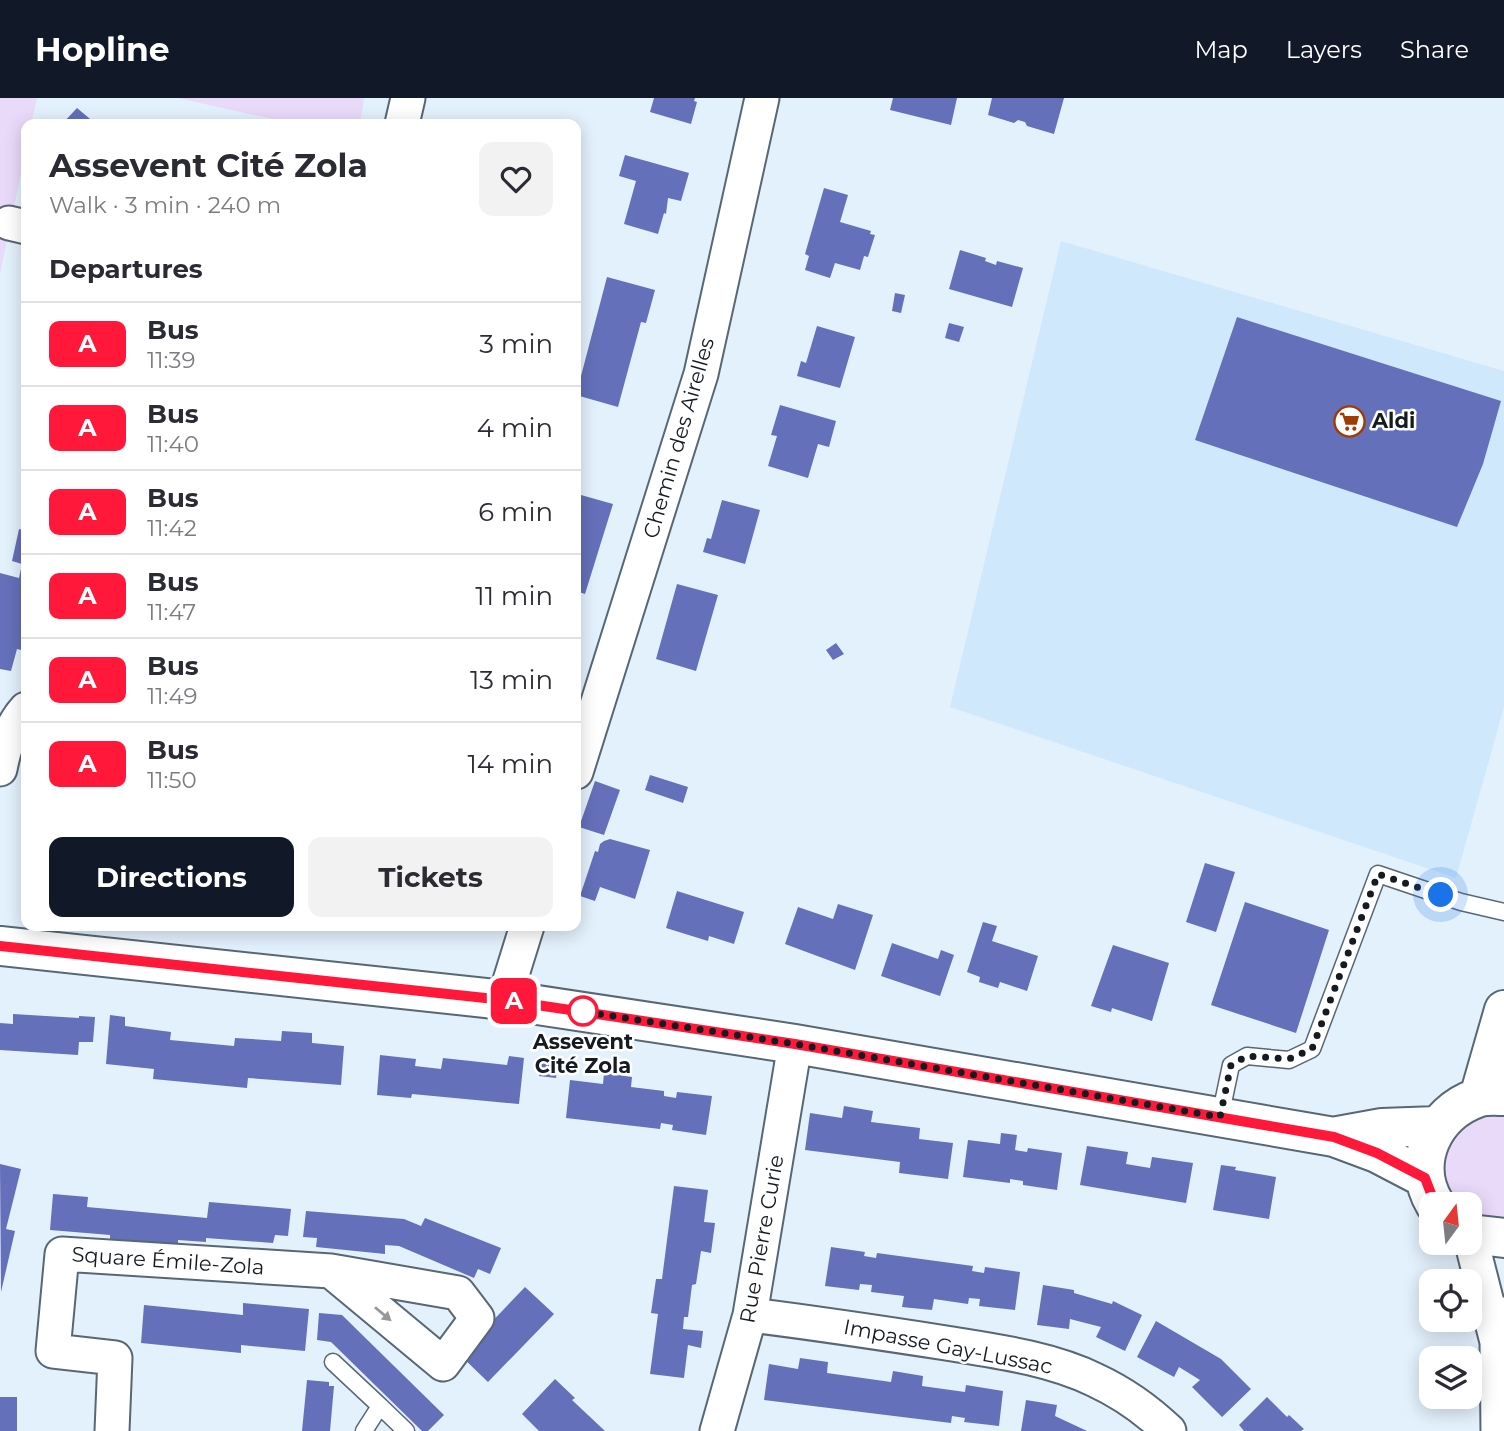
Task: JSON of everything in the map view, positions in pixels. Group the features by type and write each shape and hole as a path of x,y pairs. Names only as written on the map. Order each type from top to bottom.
{"street":[{"path":"403,119 408,98"},
{"name":"Chemin des Airelles","path":"581,756 701,374 762,98"},
{"path":"0,769 3,755 21,715"},
{"path":"504,1000 525,931"},
{"path":"0,946 504,1000 795,1044 1334,1137 1377,1153 1430,1191"},
{"path":"1430,1191 1426,1151 1437,1126 1455,1108 1492,1096 1504,1010"},
{"name":"Rue Pierre Curie","path":"717,1431 750,1315 795,1044"},
{"path":"1334,1137 1382,1128 1437,1126"},
{"path":"1482,1236 1504,1238"},
{"name":"Square Émile-Zola","path":"112,1431 115,1358 53,1351 62,1254 331,1271"},
{"path":"1476,1255 1500,1328 1498,1431"},
{"name":"Impasse Gay-Lussac","path":"750,1315 836,1325 996,1351 1060,1367 1093,1379 1124,1395 1169,1431"}],"lane":[{"path":"1220,1117 1231,1065 1247,1056 1289,1059 1312,1049 1378,874 1461,902 1504,912"},
{"path":"333,1362 406,1431"},
{"path":"364,1431 380,1406"}],"shaded area":[{"path":"0,98 37,98 32,119 21,119 21,173 0,274"},
{"path":"178,98 364,98 361,119 272,119"},
{"path":"1061,241 1504,371 1504,707 1456,878 950,707"},
{"path":"1504,1107 1504,1221 1482,1219 1482,1192 1448,1192 1442,1177 1446,1141 1456,1125"}],"building":[{"path":"654,98 695,98 694,101 697,102 691,124 650,112"},
{"path":"893,98 957,98 951,125 890,110"},
{"path":"992,98 1064,98 1054,134 1027,126 1025,122 1018,120 1014,123 988,115"},
{"path":"77,108 90,119 67,119"},
{"path":"625,155 689,173 681,201 668,198 666,214 664,213 658,234 624,224 636,181 619,176"},
{"path":"824,188 848,195 840,222 871,231 870,234 875,235 868,257 864,256 860,270 835,263 830,278 805,270 809,256 805,254"},
{"path":"960,250 986,258 985,261 996,265 997,261 1023,268 1012,307 949,289"},
{"path":"607,277 655,290 646,323 641,322 618,407 581,396 581,376"},
{"path":"895,293 905,295 901,313 892,311"},
{"name":"Aldi","path":"1237,317 1501,401 1483,464 1457,527 1195,440"},
{"path":"949,323 964,327 959,342 945,338"},
{"path":"817,326 855,337 840,388 797,376 801,361 806,363"},
{"path":"780,405 836,421 829,447 818,444 808,478 768,466 777,436 771,435"},
{"path":"581,495 613,504 585,594 581,593"},
{"path":"722,500 760,510 745,564 703,552 707,538 711,539"},
{"path":"19,529 21,564 12,561"},
{"path":"21,569 21,650 17,649 11,671 0,669 0,573 19,578"},
{"path":"677,584 718,595 696,671 656,659"},
{"path":"836,643 844,654 833,660 826,650"},
{"path":"650,775 688,787 683,803 645,790"},
{"path":"595,781 620,790 604,835 581,828"},
{"path":"610,839 650,850 635,899 600,887 595,901 581,896 595,851 598,852 604,841"},
{"path":"1205,863 1235,872 1216,932 1186,922"},
{"path":"677,891 744,912 734,944 709,936 708,941 666,928"},
{"path":"1245,902 1329,930 1296,1033 1211,1005"},
{"path":"838,904 873,915 855,970 785,944 798,907 833,919"},
{"path":"983,922 997,926 992,941 1038,956 1027,991 1000,982 998,988 979,982 980,977 967,972"},
{"path":"892,943 938,959 941,950 954,955 940,996 881,976"},
{"path":"1113,945 1169,963 1152,1021 1112,1008 1111,1012 1091,1006"},
{"path":"13,1014 95,1017 93,1042 79,1042 78,1055 0,1050 0,1023 13,1024"},
{"path":"110,1015 125,1017 125,1026 171,1032 170,1040 234,1046 235,1038 281,1041 282,1031 312,1033 312,1043 344,1046 341,1085 248,1078 247,1088 153,1079 154,1069 106,1064"},
{"path":"380,1055 416,1059 415,1066 441,1069 443,1058 507,1065 509,1056 524,1058 519,1104 412,1094 411,1098 377,1095"},
{"path":"541,1059 558,1061 556,1078 539,1076"},
{"path":"604,1073 632,1077 631,1087 664,1091 664,1096 676,1098 677,1092 712,1096 706,1135 672,1130 673,1125 661,1123 660,1129 566,1118 570,1080 603,1084"},
{"path":"844,1106 873,1111 871,1122 920,1128 919,1139 953,1143 948,1179 899,1173 900,1162 805,1150 810,1113 842,1118"},
{"path":"1001,1133 1017,1135 1015,1150 1027,1152 1028,1148 1062,1153 1057,1190 1023,1185 1023,1181 1010,1179 1010,1183 963,1177 968,1140 1000,1144"},
{"path":"1087,1146 1128,1152 1126,1164 1150,1168 1152,1157 1193,1163 1186,1203 1080,1185"},
{"path":"0,1164 21,1169 6,1229 15,1231 1,1292"},
{"path":"1221,1165 1276,1177 1269,1219 1213,1210"},
{"path":"674,1186 708,1190 704,1222 715,1223 711,1253 701,1251 696,1284 692,1285 688,1317 684,1317 683,1329 703,1331 701,1348 688,1345 684,1378 650,1374 658,1314 651,1313 656,1279 662,1279"},
{"path":"53,1194 88,1197 87,1207 207,1218 209,1202 291,1209 288,1236 275,1235 273,1243 206,1238 206,1242 178,1240 178,1250 110,1245 110,1235 50,1230"},
{"path":"306,1211 404,1219 421,1226 425,1218 501,1248 490,1274 478,1269 474,1278 399,1246 385,1245 385,1254 316,1247 317,1238 303,1237"},
{"path":"831,1247 865,1252 864,1256 876,1258 877,1253 973,1266 972,1271 984,1273 985,1267 1020,1272 1015,1310 979,1306 980,1299 969,1298 968,1304 934,1299 932,1310 902,1307 904,1296 871,1292 872,1285 860,1284 859,1290 825,1286"},
{"path":"1043,1285 1074,1290 1074,1293 1112,1304 1113,1301 1142,1315 1125,1351 1096,1337 1101,1327 1070,1319 1069,1329 1037,1325"},
{"path":"525,1287 554,1314 488,1382 460,1355"},
{"path":"243,1303 309,1309 305,1351 241,1345 241,1353 141,1343 144,1305 243,1315"},
{"path":"319,1313 342,1315 444,1415 428,1431 422,1431 331,1342 317,1340"},
{"path":"1156,1321 1221,1359 1251,1389 1222,1417 1192,1387 1200,1380 1179,1367 1174,1377 1137,1357"},
{"path":"800,1358 828,1362 827,1373 891,1382 893,1371 923,1376 922,1386 965,1392 966,1385 1003,1391 999,1426 964,1422 965,1418 952,1416 951,1423 764,1400 769,1364 798,1369"},
{"path":"555,1379 575,1398 572,1400 605,1431 539,1431 522,1414"},
{"path":"307,1380 329,1382 329,1386 334,1386 330,1431 302,1431"},
{"path":"0,1397 17,1397 17,1431 0,1431"},
{"path":"1267,1397 1304,1429 1244,1431 1239,1425"},
{"path":"1026,1400 1057,1405 1055,1416 1087,1431 1021,1431"}],"bus line":[{"name":"A","path":"0,946 504,1000 795,1044 1153,1105 1334,1137 1377,1153 1425,1178 1430,1192"}],"place":[{"name":"Aldi","path":"1349,421"},
{"name":"Assevent Cité Zola","path":"583,1011"}],"route":[{"path":"583,1011 573,1010 795,1044 1220,1117 1231,1065 1247,1056 1289,1059 1312,1049 1378,874 1441,895"}]}
